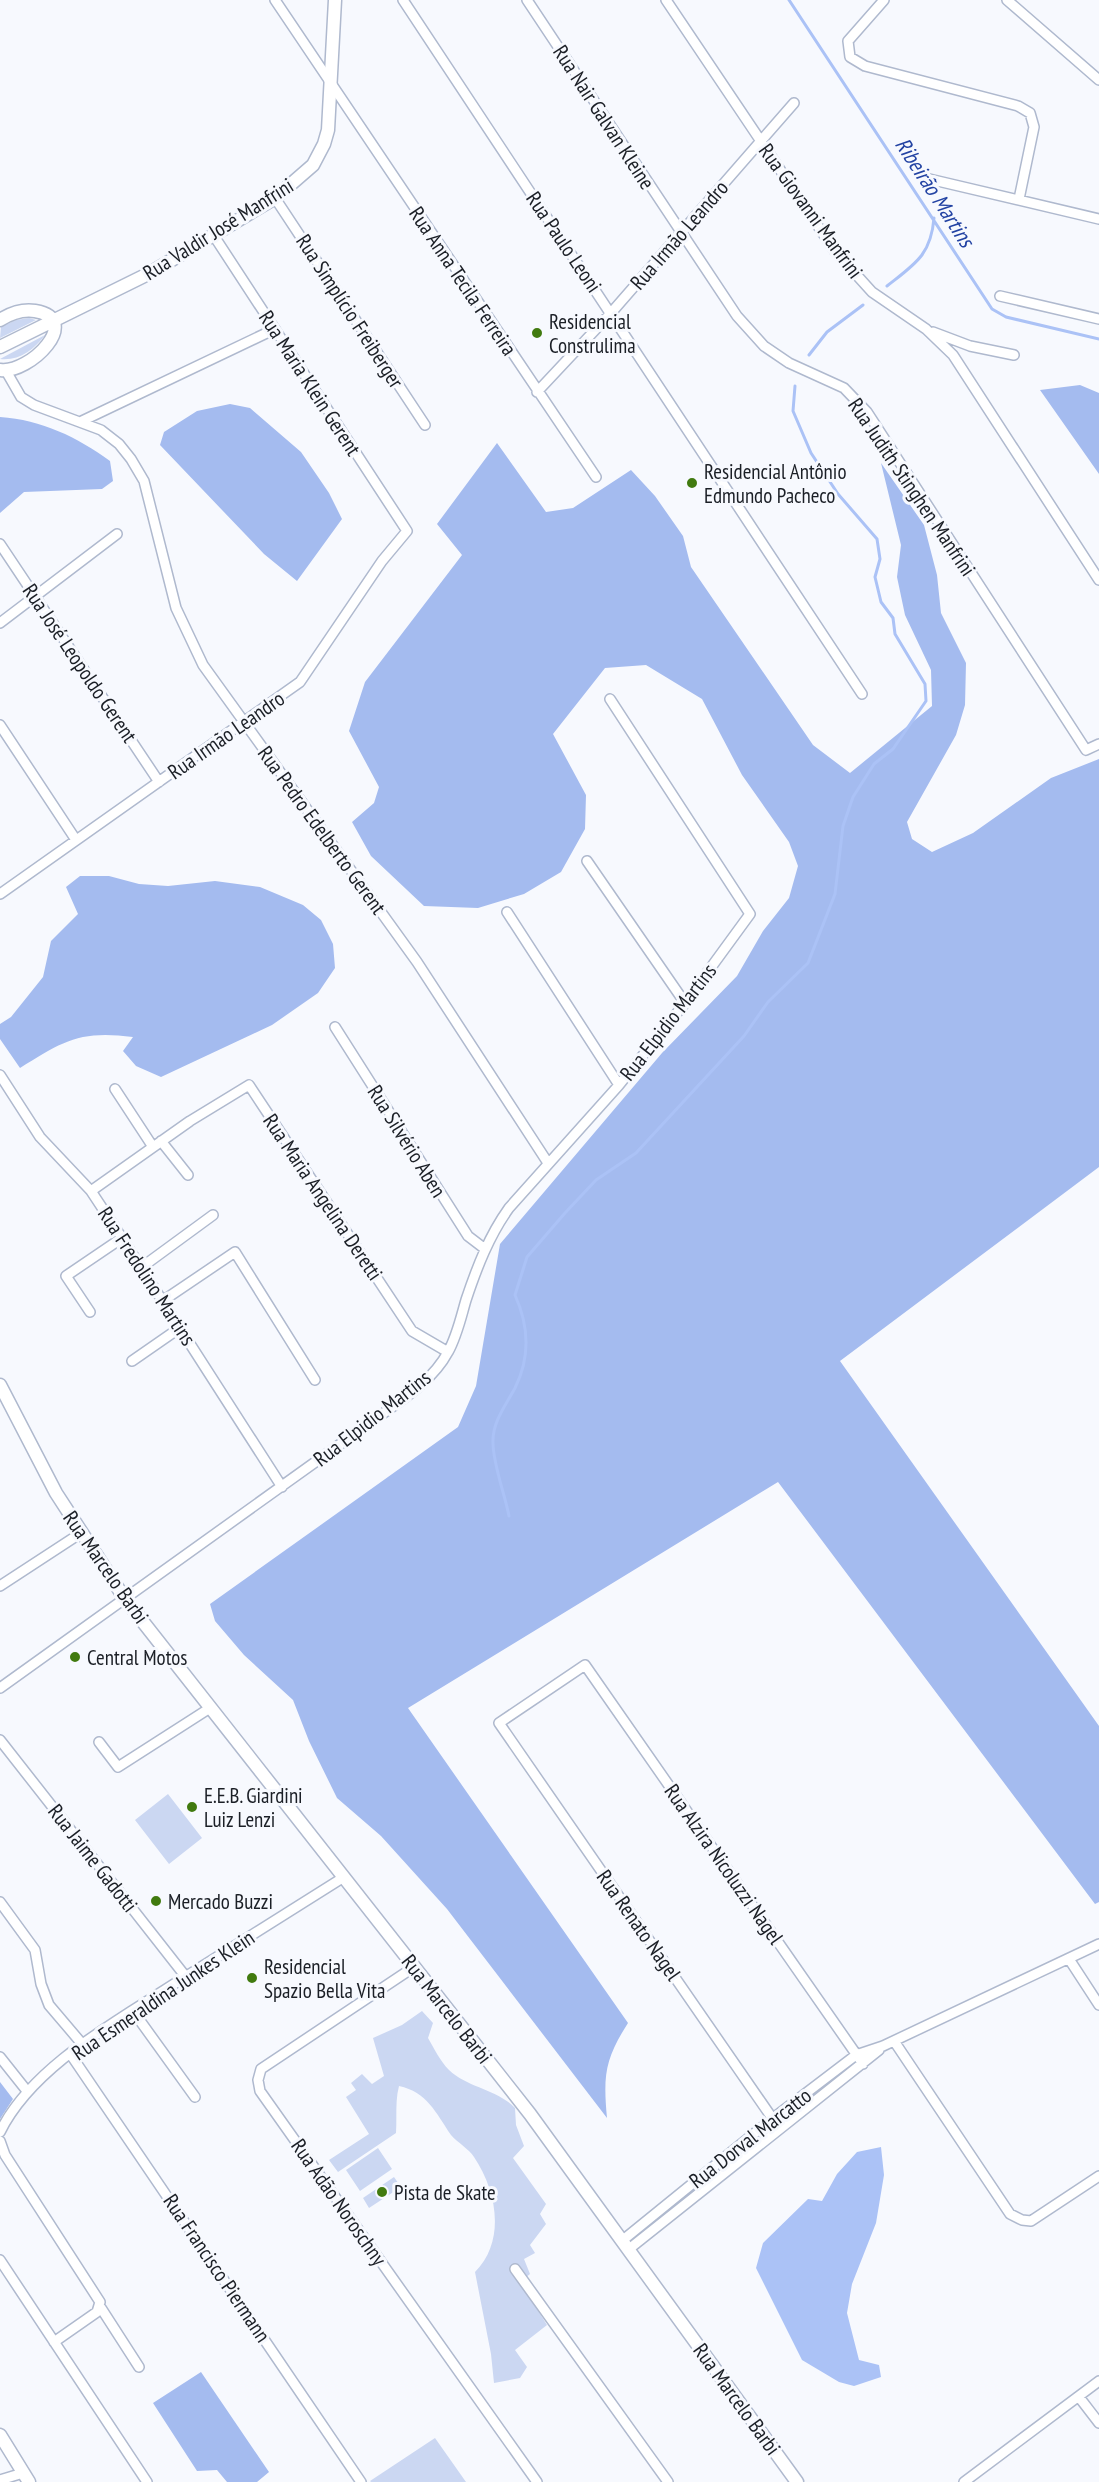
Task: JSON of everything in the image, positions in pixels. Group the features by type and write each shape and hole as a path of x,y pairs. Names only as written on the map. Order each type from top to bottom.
{"street":[{"name":"Rua Anna Tecila Ferreira","path":"275,0 596,477"},
{"name":"Rua Valdir José Manfrini","path":"0,347 150,273 214,236 274,198 313,165 324,144 331,84 335,0"},
{"name":"Rua Paulo Leoni","path":"403,0 862,694"},
{"name":"Rua Nair Galvan Kleine","path":"527,0 681,233"},
{"name":"Rua Giovanni Manfrini","path":"666,0 760,142 847,266 879,298 926,329 953,355 1099,580"},
{"path":"884,0 848,41 850,57 865,66 1018,106 1030,113 1035,127 1019,199"},
{"path":"1006,0 1099,80"},
{"name":"Rua Irmão Leandro","path":"537,392 611,313 794,103"},
{"path":"925,178 1099,219"},
{"name":"Rua Simplício Freiberger","path":"274,198 425,425"},
{"name":"Rua Judith Stinghen Manfrini","path":"681,233 736,316 757,339 789,363 844,388 867,412 1086,750 1099,744"},
{"name":"Rua Maria Klein Gerent","path":"214,236 407,531"},
{"path":"1000,296 1099,319"},
{"path":"0,320 14,312 32,311 49,316 54,322 54,335 47,347 22,366 3,371"},
{"path":"926,329 970,346 1014,355"},
{"path":"82,421 275,330"},
{"name":"Rua Pedro Edelberto Gerent","path":"3,371 21,397 34,405 101,430 119,444 144,481 167,580 176,608 203,664 243,723 417,962 548,1163"},
{"name":"Rua Irmão Leandro","path":"0,894 300,682 382,561 407,531"},
{"path":"0,623 117,534"},
{"name":"Rua José Leopoldo Gerent","path":"0,544 159,782"},
{"name":"Rua Elpidio Martins","path":"0,1688 282,1487 412,1392 433,1373 448,1352 485,1249 509,1208 619,1085 685,1003 750,914 610,699"},
{"path":"0,725 76,840"},
{"path":"587,861 685,1003"},
{"path":"507,912 619,1085"},
{"name":"Rua Silvério Aben","path":"335,1027 468,1236 485,1249"},
{"name":"Rua Fredolino Martins","path":"0,1074 40,1137 91,1191 164,1300 282,1487"},
{"name":"Rua Maria Angelina Deretti","path":"161,1141 249,1085 412,1331 448,1352"},
{"path":"115,1089 153,1147"},
{"path":"91,1191 161,1141 188,1175"},
{"path":"142,1267 213,1215"},
{"path":"90,1312 66,1276 122,1238"},
{"path":"164,1300 235,1252 315,1380"},
{"path":"132,1361 181,1327"},
{"name":"Rua Marcelo Barbi","path":"0,1385 56,1493 125,1599 530,2114 797,2482"},
{"path":"0,1586 81,1533"},
{"name":"Rua Alzira Nicoluzzi Nagel","path":"499,1723 585,1665 863,2064"},
{"path":"99,1742 118,1767 210,1708"},
{"name":"Rua Renato Nagel","path":"499,1723 779,2128"},
{"name":"Rua Jaime Gadotti","path":"0,1740 186,1977"},
{"name":"Rua Esmeraldina Junkes Klein","path":"0,2133 27,2091 83,2045 344,1878"},
{"path":"0,1902 35,1950 44,1995 49,2004 83,2045"},
{"name":"Rua Dorval Marcatto","path":"626,2244 772,2118 856,2055 894,2041 1099,1944"},
{"path":"1069,1959 1099,2005"},
{"name":"Rua Adão Noroschny","path":"414,1967 272,2060 261,2069 258,2080 260,2091 537,2482"},
{"path":"133,2011 195,2097"},
{"path":"894,2041 1010,2214 1022,2220 1031,2221 1099,2175"},
{"name":"Rua Dorval Marcatto","path":"626,2244 863,2064 883,2046"},
{"name":"Rua Francisco Piermann","path":"71,2055 361,2482"},
{"path":"0,2057 27,2091"},
{"path":"0,2140 5,2155 99,2297 101,2308 139,2367"},
{"path":"0,2260 147,2482"},
{"path":"515,2269 668,2482"},
{"path":"54,2342 101,2308"},
{"path":"964,2482 1099,2381"},
{"path":"1079,2397 1099,2423"},
{"path":"0,2435 26,2477 0,2480"}],"shaded area":[{"path":"29,318 36,320 0,338 1,327 16,320"},
{"path":"45,335 26,353 14,358 0,359"},
{"path":"1080,385 1099,393 1099,474 1040,390"},
{"path":"230,404 250,408 301,452 329,493 342,519 297,581 264,554 160,445 164,432 197,411"},
{"path":"0,417 45,426 85,444 110,461 113,481 102,489 24,492 0,513"},
{"path":"497,443 546,512 573,508 631,470 655,496 683,536 691,567 813,745 850,773 932,706 931,670 905,615 897,577 901,545 881,463 924,525 937,575 941,613 966,663 965,705 956,735 907,822 912,839 932,852 973,833 1051,778 1099,759 1099,1167 840,1361 1099,1726 1099,1902 1095,1904 778,1482 408,1708 628,2023 614,2047 607,2068 605,2090 607,2118 447,1909 381,1836 337,1798 309,1741 293,1700 244,1655 215,1621 210,1604 458,1427 476,1386 500,1244 662,1053 737,976 763,931 789,898 798,866 789,842 742,775 702,699 646,665 605,668 553,734 586,795 585,829 561,872 524,894 478,908 424,906 371,856 352,822 374,803 379,787 349,731 365,682 462,555 437,524"},
{"path":"80,876 109,876 139,884 168,886 215,881 260,887 303,905 321,920 333,944 335,968 318,993 272,1025 161,1077 136,1066 123,1051 133,1037 115,1035 85,1037 61,1044 20,1068 0,1039 0,1024 11,1017 43,977 51,941 78,914 66,887"},
{"path":"168,1794 202,1838 169,1864 135,1820"},
{"path":"422,2011 433,2023 428,2038 449,2070 465,2081 500,2097 515,2108 516,2125 524,2146 513,2158 546,2204 540,2214 546,2224 530,2245 535,2253 524,2259 530,2274 520,2282 547,2325 515,2350 527,2367 520,2378 494,2383 491,2354 475,2272 485,2260 491,2246 495,2216 493,2200 482,2170 474,2157 451,2135 430,2104 417,2093 399,2086 396,2133 338,2172 329,2160 369,2134 346,2097 356,2090 351,2083 362,2074 372,2084 384,2076 373,2038 402,2025"},
{"path":"0,2082 13,2099 0,2119"},
{"path":"881,2147 884,2175 876,2223 852,2284 847,2313 859,2360 879,2365 881,2377 854,2386 839,2382 802,2360 756,2268 763,2243 808,2199 822,2201 837,2174 857,2152"},
{"path":"378,2148 392,2169 360,2191 346,2170"},
{"name":"Pista de Skate","path":"394,2177 401,2187 369,2208 363,2198"},
{"path":"201,2372 269,2472 257,2482 227,2482 217,2470 197,2471 153,2403"},
{"path":"435,2438 466,2482 370,2481"}],"waterway":[{"name":"Ribeirão Martins","path":"789,0 992,309 1006,317 1099,339"},
{"path":"887,286 920,258 929,241 934,218"},
{"path":"809,355 827,332 863,305"},
{"path":"509,1516 495,1460 493,1435 497,1421 515,1388 524,1364 525,1330 515,1295 527,1257 596,1180 636,1153 744,1036 768,1002 808,963 835,894 843,826 853,797 874,764 893,749 926,701 925,684 895,634 893,618 881,602 875,577 880,559 877,539 838,494 811,453 793,411 795,386"}],"place":[{"name":"Residencial Construlima","path":"537,333"},
{"name":"Residencial Antônio Edmundo Pacheco","path":"692,483"},
{"name":"Central Motos","path":"75,1657"},
{"name":"E.E.B. Giardini Luiz Lenzi","path":"192,1807"},
{"name":"Mercado Buzzi","path":"156,1901"},
{"name":"Residencial Spazio Bella Vita","path":"252,1978"},
{"name":"Pista de Skate","path":"382,2192"}]}
